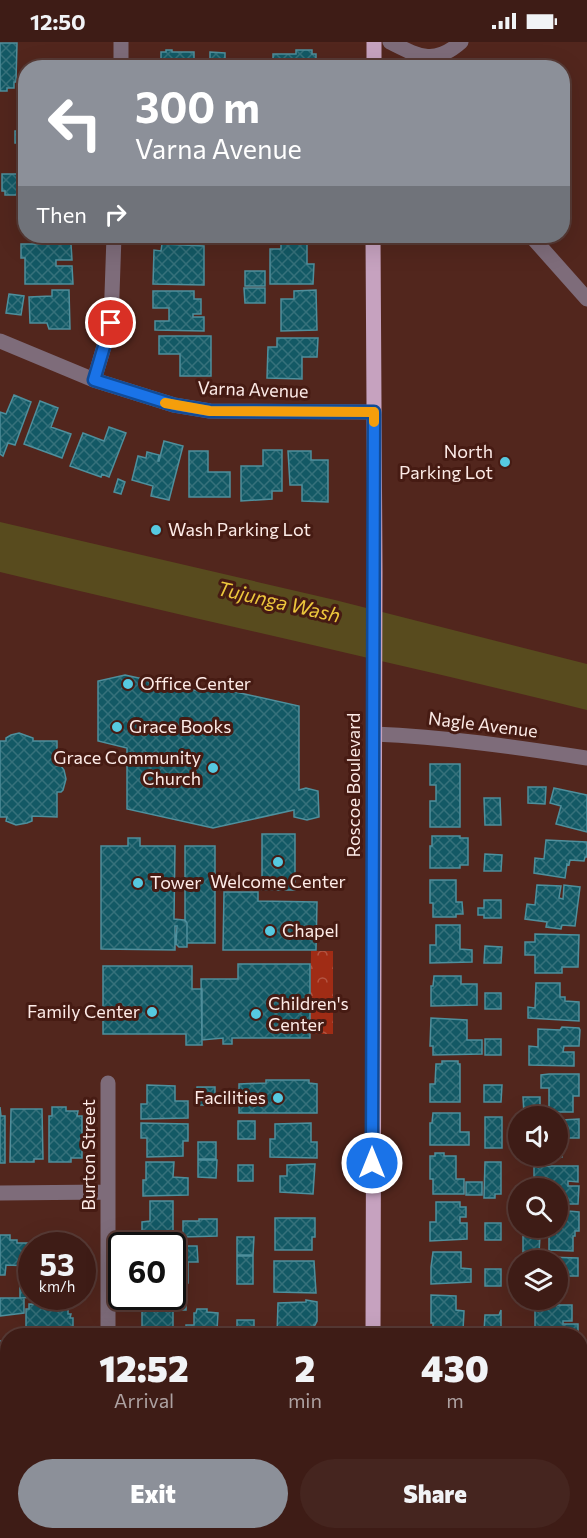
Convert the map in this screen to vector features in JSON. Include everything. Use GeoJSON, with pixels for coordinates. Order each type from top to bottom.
{"type":"FeatureCollection","features":[{"type":"Feature","properties":{"kind":"main road"},"geometry":{"type":"LineString","coordinates":[[374,42],[374,60]]}},
{"type":"Feature","properties":{"kind":"main road","name":"Roscoe Boulevard"},"geometry":{"type":"LineString","coordinates":[[373,243],[373,1328]]}},
{"type":"Feature","properties":{"kind":"street"},"geometry":{"type":"LineString","coordinates":[[121,42],[121,60]]}},
{"type":"Feature","properties":{"kind":"street"},"geometry":{"type":"LineString","coordinates":[[390,42],[417,56],[430,57],[457,45]]}},
{"type":"Feature","properties":{"kind":"street"},"geometry":{"type":"LineString","coordinates":[[446,60],[457,45]]}},
{"type":"Feature","properties":{"kind":"street"},"geometry":{"type":"LineString","coordinates":[[94,380],[111,323],[114,243]]}},
{"type":"Feature","properties":{"kind":"street"},"geometry":{"type":"LineString","coordinates":[[537,243],[587,299]]}},
{"type":"Feature","properties":{"kind":"street","name":"Varna Avenue"},"geometry":{"type":"LineString","coordinates":[[0,340],[94,380],[174,405],[210,411],[374,412]]}},
{"type":"Feature","properties":{"kind":"street","name":"Nagle Avenue"},"geometry":{"type":"LineString","coordinates":[[374,734],[416,736],[587,758]]}},
{"type":"Feature","properties":{"kind":"street","name":"Burton Street"},"geometry":{"type":"LineString","coordinates":[[108,1083],[108,1328]]}},
{"type":"Feature","properties":{"kind":"street"},"geometry":{"type":"LineString","coordinates":[[0,1193],[108,1192]]}},
{"type":"Feature","properties":{"kind":"green space"},"geometry":{"type":"Polygon","coordinates":[[[311,951],[333,951],[333,1034],[310,1034],[311,951]]]}},
{"type":"Feature","properties":{"kind":"water","name":"Tujunga Wash"},"geometry":{"type":"Polygon","coordinates":[[[0,522],[335,600],[587,664],[587,710],[0,572],[0,522]]]}},
{"type":"Feature","properties":{"kind":"building"},"geometry":{"type":"Polygon","coordinates":[[[0,43],[17,43],[16,82],[14,82],[14,88],[7,88],[7,91],[0,91],[0,43]]]}},
{"type":"Feature","properties":{"kind":"building"},"geometry":{"type":"Polygon","coordinates":[[[166,50],[172,50],[172,52],[194,52],[194,60],[161,60],[161,52],[166,52],[166,50]]]}},
{"type":"Feature","properties":{"kind":"building"},"geometry":{"type":"Polygon","coordinates":[[[296,50],[312,50],[312,54],[316,54],[316,60],[273,60],[273,54],[296,54],[296,50]]]}},
{"type":"Feature","properties":{"kind":"building"},"geometry":{"type":"Polygon","coordinates":[[[210,52],[225,53],[225,60],[210,60],[210,52]]]}},
{"type":"Feature","properties":{"kind":"building"},"geometry":{"type":"Polygon","coordinates":[[[15,131],[18,131],[18,143],[15,143],[15,131]]]}},
{"type":"Feature","properties":{"kind":"building"},"geometry":{"type":"Polygon","coordinates":[[[2,174],[18,174],[18,195],[5,195],[5,191],[2,191],[2,174]]]}},
{"type":"Feature","properties":{"kind":"building"},"geometry":{"type":"Polygon","coordinates":[[[21,244],[71,244],[72,260],[56,260],[56,266],[72,266],[73,284],[25,284],[25,258],[21,258],[21,244]]]}},
{"type":"Feature","properties":{"kind":"building"},"geometry":{"type":"Polygon","coordinates":[[[162,244],[204,246],[204,285],[153,284],[154,250],[161,251],[162,244]]]}},
{"type":"Feature","properties":{"kind":"building"},"geometry":{"type":"Polygon","coordinates":[[[281,244],[307,244],[307,264],[314,264],[313,284],[270,284],[270,249],[281,249],[281,244]]]}},
{"type":"Feature","properties":{"kind":"building"},"geometry":{"type":"Polygon","coordinates":[[[245,271],[265,271],[265,286],[245,286],[245,271]]]}},
{"type":"Feature","properties":{"kind":"building"},"geometry":{"type":"Polygon","coordinates":[[[244,288],[265,288],[265,303],[245,303],[244,288]]]}},
{"type":"Feature","properties":{"kind":"building"},"geometry":{"type":"Polygon","coordinates":[[[52,290],[69,290],[70,329],[49,329],[47,323],[30,323],[29,297],[52,296],[52,290]]]}},
{"type":"Feature","properties":{"kind":"building"},"geometry":{"type":"Polygon","coordinates":[[[316,290],[317,330],[281,331],[281,299],[294,299],[294,291],[316,290]]]}},
{"type":"Feature","properties":{"kind":"building"},"geometry":{"type":"Polygon","coordinates":[[[153,291],[194,291],[194,299],[201,299],[201,314],[193,314],[193,317],[204,317],[204,331],[155,330],[155,321],[169,321],[169,308],[153,308],[153,291]]]}},
{"type":"Feature","properties":{"kind":"building"},"geometry":{"type":"Polygon","coordinates":[[[9,294],[24,296],[21,315],[6,313],[9,294]]]}},
{"type":"Feature","properties":{"kind":"building"},"geometry":{"type":"Polygon","coordinates":[[[159,336],[211,336],[211,376],[180,376],[180,354],[159,354],[159,336]]]}},
{"type":"Feature","properties":{"kind":"building"},"geometry":{"type":"Polygon","coordinates":[[[277,338],[318,338],[317,357],[302,357],[302,379],[267,378],[268,347],[277,347],[277,338]]]}},
{"type":"Feature","properties":{"kind":"building"},"geometry":{"type":"Polygon","coordinates":[[[14,395],[31,402],[15,445],[8,443],[3,456],[0,454],[0,412],[6,414],[14,395]]]}},
{"type":"Feature","properties":{"kind":"building"},"geometry":{"type":"Polygon","coordinates":[[[40,401],[58,408],[51,427],[71,434],[62,458],[24,444],[40,401]]]}},
{"type":"Feature","properties":{"kind":"building"},"geometry":{"type":"Polygon","coordinates":[[[109,427],[126,433],[109,477],[102,474],[101,477],[70,466],[83,433],[104,441],[109,427]]]}},
{"type":"Feature","properties":{"kind":"building"},"geometry":{"type":"Polygon","coordinates":[[[164,441],[183,446],[169,500],[151,496],[153,486],[132,480],[138,456],[146,458],[147,452],[159,455],[159,461],[164,441]]]}},
{"type":"Feature","properties":{"kind":"building"},"geometry":{"type":"Polygon","coordinates":[[[263,450],[282,450],[282,491],[272,491],[272,499],[241,501],[241,466],[263,466],[263,450]]]}},
{"type":"Feature","properties":{"kind":"building"},"geometry":{"type":"Polygon","coordinates":[[[189,451],[208,451],[208,472],[230,472],[230,497],[189,497],[189,451]]]}},
{"type":"Feature","properties":{"kind":"building"},"geometry":{"type":"Polygon","coordinates":[[[288,451],[311,451],[311,460],[328,460],[328,502],[302,501],[302,485],[290,485],[288,451]]]}},
{"type":"Feature","properties":{"kind":"building"},"geometry":{"type":"Polygon","coordinates":[[[118,479],[125,482],[121,494],[114,492],[118,479]]]}},
{"type":"Feature","properties":{"kind":"building","name":"Grace Community Church"},"geometry":{"type":"Polygon","coordinates":[[[125,675],[198,691],[213,687],[299,706],[299,790],[306,788],[318,791],[319,817],[307,820],[294,817],[294,810],[213,828],[127,809],[127,748],[98,741],[98,681],[125,675]]]}},
{"type":"Feature","properties":{"kind":"building"},"geometry":{"type":"Polygon","coordinates":[[[19,733],[33,738],[33,741],[57,741],[57,766],[61,766],[64,770],[66,779],[63,790],[57,792],[57,817],[32,816],[32,821],[16,825],[6,821],[7,817],[0,817],[0,741],[6,741],[6,738],[19,733]]]}},
{"type":"Feature","properties":{"kind":"building"},"geometry":{"type":"Polygon","coordinates":[[[430,764],[460,764],[460,827],[430,827],[430,801],[436,801],[436,785],[430,785],[430,764]]]}},
{"type":"Feature","properties":{"kind":"building"},"geometry":{"type":"Polygon","coordinates":[[[528,787],[546,787],[545,804],[528,803],[528,787]]]}},
{"type":"Feature","properties":{"kind":"building"},"geometry":{"type":"Polygon","coordinates":[[[554,788],[587,795],[587,832],[556,824],[561,806],[550,803],[554,788]]]}},
{"type":"Feature","properties":{"kind":"building"},"geometry":{"type":"Polygon","coordinates":[[[484,798],[500,798],[501,825],[485,825],[484,798]]]}},
{"type":"Feature","properties":{"kind":"building","name":"Welcome Center"},"geometry":{"type":"Polygon","coordinates":[[[262,834],[295,834],[295,890],[262,890],[262,834]]]}},
{"type":"Feature","properties":{"kind":"building"},"geometry":{"type":"Polygon","coordinates":[[[432,836],[468,838],[468,865],[460,865],[460,868],[430,868],[432,836]]]}},
{"type":"Feature","properties":{"kind":"building","name":"Tower"},"geometry":{"type":"Polygon","coordinates":[[[128,838],[140,838],[140,846],[175,846],[174,919],[184,920],[187,923],[187,947],[179,947],[176,944],[177,926],[175,926],[175,950],[101,949],[101,846],[128,846],[128,838]]]}},
{"type":"Feature","properties":{"kind":"building"},"geometry":{"type":"Polygon","coordinates":[[[546,840],[587,842],[587,857],[584,861],[570,860],[569,865],[567,864],[565,878],[534,873],[535,858],[544,859],[546,840]]]}},
{"type":"Feature","properties":{"kind":"building"},"geometry":{"type":"Polygon","coordinates":[[[185,846],[215,846],[215,943],[187,943],[185,846]]]}},
{"type":"Feature","properties":{"kind":"building"},"geometry":{"type":"Polygon","coordinates":[[[485,854],[502,855],[501,871],[484,871],[485,854]]]}},
{"type":"Feature","properties":{"kind":"building"},"geometry":{"type":"Polygon","coordinates":[[[430,880],[456,880],[456,902],[462,902],[463,914],[456,914],[456,917],[433,917],[433,903],[430,903],[430,880]]]}},
{"type":"Feature","properties":{"kind":"building"},"geometry":{"type":"Polygon","coordinates":[[[537,885],[561,886],[559,898],[563,899],[564,885],[580,887],[575,926],[562,925],[561,929],[546,927],[547,922],[525,919],[527,904],[535,905],[537,885]]]}},
{"type":"Feature","properties":{"kind":"building","name":"Chapel"},"geometry":{"type":"Polygon","coordinates":[[[224,892],[258,892],[258,901],[317,902],[316,950],[223,950],[224,892]]]}},
{"type":"Feature","properties":{"kind":"building"},"geometry":{"type":"Polygon","coordinates":[[[484,900],[501,900],[501,918],[484,918],[484,915],[478,915],[478,908],[484,908],[484,900]]]}},
{"type":"Feature","properties":{"kind":"building"},"geometry":{"type":"Polygon","coordinates":[[[436,925],[460,925],[460,949],[472,950],[472,962],[430,963],[430,945],[436,945],[436,925]]]}},
{"type":"Feature","properties":{"kind":"building"},"geometry":{"type":"Polygon","coordinates":[[[535,934],[579,935],[578,967],[562,967],[562,973],[535,973],[535,955],[525,955],[525,942],[535,942],[535,934]]]}},
{"type":"Feature","properties":{"kind":"building"},"geometry":{"type":"Polygon","coordinates":[[[485,946],[502,947],[501,963],[484,963],[485,946]]]}},
{"type":"Feature","properties":{"kind":"building","name":"Children's Center"},"geometry":{"type":"Polygon","coordinates":[[[238,964],[310,964],[310,1038],[232,1038],[232,1044],[223,1044],[223,1038],[202,1040],[201,979],[238,979],[238,964]]]}},
{"type":"Feature","properties":{"kind":"building","name":"Family Center"},"geometry":{"type":"Polygon","coordinates":[[[103,966],[192,966],[192,989],[202,989],[202,1045],[186,1045],[186,1034],[103,1034],[103,966]]]}},
{"type":"Feature","properties":{"kind":"building"},"geometry":{"type":"Polygon","coordinates":[[[434,976],[461,976],[461,984],[477,984],[477,1005],[431,1006],[431,986],[433,986],[434,976]]]}},
{"type":"Feature","properties":{"kind":"building"},"geometry":{"type":"Polygon","coordinates":[[[536,983],[560,983],[560,997],[565,997],[565,1001],[579,1002],[579,1021],[528,1018],[528,1007],[535,1008],[536,983]]]}},
{"type":"Feature","properties":{"kind":"building"},"geometry":{"type":"Polygon","coordinates":[[[485,993],[501,993],[501,1009],[485,1009],[485,993]]]}},
{"type":"Feature","properties":{"kind":"building"},"geometry":{"type":"Polygon","coordinates":[[[431,1018],[467,1020],[467,1040],[482,1040],[482,1054],[433,1055],[433,1046],[430,1046],[431,1018]]]}},
{"type":"Feature","properties":{"kind":"building"},"geometry":{"type":"Polygon","coordinates":[[[562,1027],[579,1028],[580,1030],[579,1046],[564,1046],[563,1052],[574,1052],[574,1066],[529,1065],[529,1046],[538,1047],[538,1029],[560,1030],[562,1027]]]}},
{"type":"Feature","properties":{"kind":"building"},"geometry":{"type":"Polygon","coordinates":[[[485,1039],[501,1039],[501,1055],[485,1055],[485,1039]]]}},
{"type":"Feature","properties":{"kind":"building"},"geometry":{"type":"Polygon","coordinates":[[[442,1061],[458,1061],[460,1064],[460,1102],[430,1102],[430,1084],[435,1084],[436,1064],[442,1064],[442,1061]]]}},
{"type":"Feature","properties":{"kind":"building"},"geometry":{"type":"Polygon","coordinates":[[[579,1074],[579,1096],[573,1096],[573,1112],[568,1112],[568,1106],[549,1106],[549,1088],[541,1088],[541,1075],[579,1074]]]}},
{"type":"Feature","properties":{"kind":"building","name":"Facilities"},"geometry":{"type":"Polygon","coordinates":[[[266,1080],[309,1080],[309,1083],[317,1084],[317,1113],[239,1113],[239,1084],[266,1083],[266,1080]]]}},
{"type":"Feature","properties":{"kind":"building"},"geometry":{"type":"Polygon","coordinates":[[[147,1085],[175,1086],[175,1101],[188,1101],[188,1118],[141,1119],[141,1104],[147,1104],[147,1085]]]}},
{"type":"Feature","properties":{"kind":"building"},"geometry":{"type":"Polygon","coordinates":[[[484,1085],[502,1085],[501,1102],[484,1102],[484,1085]]]}},
{"type":"Feature","properties":{"kind":"building"},"geometry":{"type":"Polygon","coordinates":[[[197,1087],[215,1087],[215,1105],[197,1105],[197,1087]]]}},
{"type":"Feature","properties":{"kind":"building"},"geometry":{"type":"Polygon","coordinates":[[[523,1097],[540,1097],[540,1106],[524,1106],[523,1097]]]}},
{"type":"Feature","properties":{"kind":"building"},"geometry":{"type":"Polygon","coordinates":[[[0,1107],[1,1116],[5,1116],[5,1163],[0,1163],[0,1107]]]}},
{"type":"Feature","properties":{"kind":"building"},"geometry":{"type":"Polygon","coordinates":[[[52,1107],[66,1107],[66,1111],[78,1111],[77,1116],[82,1116],[82,1158],[71,1158],[71,1162],[49,1162],[49,1116],[52,1116],[52,1107]]]}},
{"type":"Feature","properties":{"kind":"building"},"geometry":{"type":"Polygon","coordinates":[[[11,1109],[42,1109],[43,1159],[34,1159],[34,1162],[10,1162],[11,1109]]]}},
{"type":"Feature","properties":{"kind":"building"},"geometry":{"type":"Polygon","coordinates":[[[433,1113],[460,1113],[460,1132],[469,1132],[469,1145],[430,1145],[430,1123],[432,1123],[433,1113]]]}},
{"type":"Feature","properties":{"kind":"building"},"geometry":{"type":"Polygon","coordinates":[[[485,1117],[502,1117],[502,1148],[485,1148],[485,1117]]]}},
{"type":"Feature","properties":{"kind":"building"},"geometry":{"type":"Polygon","coordinates":[[[579,1119],[579,1138],[568,1138],[568,1120],[579,1119]]]}},
{"type":"Feature","properties":{"kind":"building"},"geometry":{"type":"Polygon","coordinates":[[[238,1121],[255,1121],[255,1139],[238,1139],[238,1121]]]}},
{"type":"Feature","properties":{"kind":"building"},"geometry":{"type":"Polygon","coordinates":[[[141,1123],[188,1124],[188,1141],[183,1141],[183,1156],[147,1157],[147,1138],[141,1138],[141,1123]]]}},
{"type":"Feature","properties":{"kind":"building"},"geometry":{"type":"Polygon","coordinates":[[[311,1123],[311,1142],[317,1142],[317,1158],[270,1157],[270,1139],[275,1139],[275,1124],[311,1123]]]}},
{"type":"Feature","properties":{"kind":"building"},"geometry":{"type":"Polygon","coordinates":[[[198,1142],[216,1142],[216,1159],[198,1159],[198,1142]]]}},
{"type":"Feature","properties":{"kind":"building"},"geometry":{"type":"Polygon","coordinates":[[[435,1153],[456,1156],[456,1179],[464,1179],[464,1194],[433,1194],[433,1179],[430,1179],[430,1156],[435,1156],[435,1153]]]}},
{"type":"Feature","properties":{"kind":"building"},"geometry":{"type":"Polygon","coordinates":[[[198,1160],[217,1160],[216,1178],[198,1177],[198,1160]]]}},
{"type":"Feature","properties":{"kind":"building"},"geometry":{"type":"Polygon","coordinates":[[[146,1162],[174,1162],[173,1177],[188,1178],[188,1195],[143,1196],[146,1162]]]}},
{"type":"Feature","properties":{"kind":"building"},"geometry":{"type":"Polygon","coordinates":[[[485,1162],[501,1162],[501,1194],[495,1194],[495,1198],[484,1198],[485,1162]]]}},
{"type":"Feature","properties":{"kind":"building"},"geometry":{"type":"Polygon","coordinates":[[[315,1164],[313,1194],[280,1192],[280,1176],[287,1176],[287,1165],[315,1164]]]}},
{"type":"Feature","properties":{"kind":"building"},"geometry":{"type":"Polygon","coordinates":[[[238,1165],[253,1165],[253,1181],[238,1181],[238,1165]]]}},
{"type":"Feature","properties":{"kind":"building"},"geometry":{"type":"Polygon","coordinates":[[[578,1166],[578,1182],[568,1181],[568,1178],[534,1178],[534,1167],[578,1166]]]}},
{"type":"Feature","properties":{"kind":"building"},"geometry":{"type":"Polygon","coordinates":[[[466,1182],[482,1182],[482,1195],[466,1195],[466,1182]]]}},
{"type":"Feature","properties":{"kind":"building"},"geometry":{"type":"Polygon","coordinates":[[[568,1186],[579,1186],[578,1204],[568,1204],[568,1186]]]}},
{"type":"Feature","properties":{"kind":"building"},"geometry":{"type":"Polygon","coordinates":[[[150,1201],[173,1201],[173,1232],[142,1232],[142,1222],[150,1221],[150,1201]]]}},
{"type":"Feature","properties":{"kind":"building"},"geometry":{"type":"Polygon","coordinates":[[[436,1202],[460,1202],[460,1207],[466,1207],[466,1217],[460,1217],[460,1223],[467,1223],[467,1239],[430,1241],[430,1222],[436,1222],[436,1202]]]}},
{"type":"Feature","properties":{"kind":"building"},"geometry":{"type":"Polygon","coordinates":[[[568,1211],[579,1212],[579,1231],[575,1231],[575,1236],[573,1236],[573,1251],[549,1250],[549,1238],[568,1238],[568,1211]]]}},
{"type":"Feature","properties":{"kind":"building"},"geometry":{"type":"Polygon","coordinates":[[[275,1218],[315,1218],[312,1250],[275,1250],[275,1218]]]}},
{"type":"Feature","properties":{"kind":"building"},"geometry":{"type":"Polygon","coordinates":[[[199,1219],[217,1219],[217,1236],[186,1237],[186,1232],[183,1232],[183,1221],[199,1221],[199,1219]]]}},
{"type":"Feature","properties":{"kind":"building"},"geometry":{"type":"Polygon","coordinates":[[[485,1223],[501,1223],[501,1240],[485,1240],[485,1223]]]}},
{"type":"Feature","properties":{"kind":"building"},"geometry":{"type":"Polygon","coordinates":[[[0,1235],[10,1235],[10,1240],[17,1240],[18,1243],[18,1265],[6,1265],[5,1275],[0,1275],[0,1235]]]}},
{"type":"Feature","properties":{"kind":"building"},"geometry":{"type":"Polygon","coordinates":[[[237,1237],[254,1237],[253,1255],[237,1255],[237,1237]]]}},
{"type":"Feature","properties":{"kind":"building"},"geometry":{"type":"Polygon","coordinates":[[[523,1238],[540,1238],[539,1250],[523,1250],[523,1238]]]}},
{"type":"Feature","properties":{"kind":"building"},"geometry":{"type":"Polygon","coordinates":[[[186,1246],[197,1246],[198,1262],[188,1262],[188,1283],[186,1283],[186,1246]]]}},
{"type":"Feature","properties":{"kind":"building"},"geometry":{"type":"Polygon","coordinates":[[[433,1252],[461,1252],[461,1268],[471,1269],[471,1282],[431,1284],[433,1252]]]}},
{"type":"Feature","properties":{"kind":"building"},"geometry":{"type":"Polygon","coordinates":[[[237,1256],[253,1256],[253,1284],[237,1284],[237,1256]]]}},
{"type":"Feature","properties":{"kind":"building"},"geometry":{"type":"Polygon","coordinates":[[[568,1258],[578,1258],[578,1276],[568,1276],[568,1258]]]}},
{"type":"Feature","properties":{"kind":"building"},"geometry":{"type":"Polygon","coordinates":[[[274,1261],[314,1261],[316,1293],[274,1292],[274,1261]]]}},
{"type":"Feature","properties":{"kind":"building"},"geometry":{"type":"Polygon","coordinates":[[[485,1269],[501,1269],[501,1286],[485,1286],[485,1269]]]}},
{"type":"Feature","properties":{"kind":"building"},"geometry":{"type":"Polygon","coordinates":[[[431,1295],[456,1296],[456,1310],[464,1311],[463,1328],[433,1328],[433,1323],[431,1323],[431,1295]]]}},
{"type":"Feature","properties":{"kind":"building"},"geometry":{"type":"Polygon","coordinates":[[[0,1298],[18,1298],[18,1310],[24,1310],[24,1313],[0,1316],[0,1298]]]}},
{"type":"Feature","properties":{"kind":"building"},"geometry":{"type":"Polygon","coordinates":[[[306,1300],[317,1302],[317,1321],[314,1328],[277,1328],[278,1303],[306,1302],[306,1300]]]}},
{"type":"Feature","properties":{"kind":"building"},"geometry":{"type":"Polygon","coordinates":[[[568,1305],[572,1305],[572,1321],[563,1321],[563,1324],[578,1324],[578,1328],[535,1328],[535,1310],[568,1310],[568,1305]]]}},
{"type":"Feature","properties":{"kind":"building"},"geometry":{"type":"Polygon","coordinates":[[[197,1309],[207,1309],[207,1312],[218,1313],[217,1328],[186,1328],[186,1325],[194,1325],[194,1313],[197,1309]]]}},
{"type":"Feature","properties":{"kind":"building"},"geometry":{"type":"Polygon","coordinates":[[[26,1310],[68,1310],[68,1314],[71,1314],[70,1318],[73,1318],[73,1328],[26,1328],[26,1310]]]}},
{"type":"Feature","properties":{"kind":"building"},"geometry":{"type":"Polygon","coordinates":[[[142,1310],[173,1310],[173,1327],[142,1327],[142,1310]]]}},
{"type":"Feature","properties":{"kind":"building"},"geometry":{"type":"Polygon","coordinates":[[[501,1310],[501,1328],[484,1328],[485,1315],[499,1315],[501,1310]]]}},
{"type":"Feature","properties":{"kind":"building"},"geometry":{"type":"Polygon","coordinates":[[[237,1320],[254,1320],[254,1328],[237,1328],[237,1320]]]}},
{"type":"Feature","properties":{"kind":"slow traffic"},"geometry":{"type":"LineString","coordinates":[[165,403],[210,411],[374,412],[374,422]]}},
{"type":"Feature","properties":{"kind":"place","name":"North Parking Lot"},"geometry":{"type":"Point","coordinates":[505,462]}},
{"type":"Feature","properties":{"kind":"place","name":"Wash Parking Lot"},"geometry":{"type":"Point","coordinates":[156,530]}},
{"type":"Feature","properties":{"kind":"place","name":"Office Center"},"geometry":{"type":"Point","coordinates":[128,684]}},
{"type":"Feature","properties":{"kind":"place","name":"Grace Books"},"geometry":{"type":"Point","coordinates":[117,727]}},
{"type":"Feature","properties":{"kind":"place","name":"Grace Community Church"},"geometry":{"type":"Point","coordinates":[213,768]}},
{"type":"Feature","properties":{"kind":"place","name":"Welcome Center"},"geometry":{"type":"Point","coordinates":[278,862]}},
{"type":"Feature","properties":{"kind":"place","name":"Tower"},"geometry":{"type":"Point","coordinates":[138,883]}},
{"type":"Feature","properties":{"kind":"place","name":"Chapel"},"geometry":{"type":"Point","coordinates":[270,931]}},
{"type":"Feature","properties":{"kind":"place","name":"Family Center"},"geometry":{"type":"Point","coordinates":[152,1012]}},
{"type":"Feature","properties":{"kind":"place","name":"Children's Center"},"geometry":{"type":"Point","coordinates":[256,1014]}},
{"type":"Feature","properties":{"kind":"place","name":"Facilities"},"geometry":{"type":"Point","coordinates":[278,1098]}},
{"type":"Feature","properties":{"kind":"route"},"geometry":{"type":"LineString","coordinates":[[111,323],[94,380],[144,397],[210,411],[374,412],[372,1163]]}}]}
